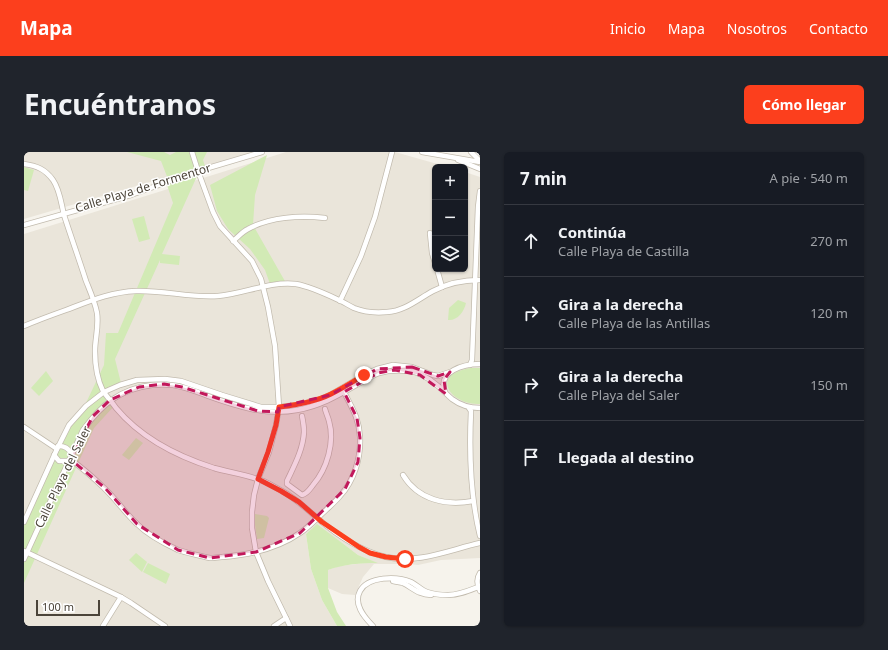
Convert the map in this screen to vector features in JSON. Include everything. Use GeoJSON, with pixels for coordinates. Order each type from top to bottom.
{"type":"FeatureCollection","features":[{"type":"Feature","properties":{"kind":"street"},"geometry":{"type":"LineString","coordinates":[[192,152],[212,212],[220,226],[252,261],[261,279],[268,307],[275,346],[278,410],[276,425],[254,495],[252,528],[256,552],[268,581],[290,626]]}},
{"type":"Feature","properties":{"kind":"street","name":"Calle Playa de Formentor"},"geometry":{"type":"LineString","coordinates":[[24,224],[131,195],[198,171],[262,152]]}},
{"type":"Feature","properties":{"kind":"street"},"geometry":{"type":"LineString","coordinates":[[340,301],[361,256],[375,217],[392,152]]}},
{"type":"Feature","properties":{"kind":"street"},"geometry":{"type":"LineString","coordinates":[[422,152],[480,161]]}},
{"type":"Feature","properties":{"kind":"street"},"geometry":{"type":"LineString","coordinates":[[445,156],[450,152]]}},
{"type":"Feature","properties":{"kind":"street"},"geometry":{"type":"LineString","coordinates":[[471,152],[480,161]]}},
{"type":"Feature","properties":{"kind":"street"},"geometry":{"type":"LineString","coordinates":[[453,158],[480,169]]}},
{"type":"Feature","properties":{"kind":"street"},"geometry":{"type":"LineString","coordinates":[[24,164],[36,166],[45,171],[58,188],[64,213],[97,314],[95,351],[96,369],[104,392],[134,427],[148,438],[190,460],[258,479],[290,495],[345,539],[370,553],[405,559],[422,558],[480,543]]}},
{"type":"Feature","properties":{"kind":"street"},"geometry":{"type":"LineString","coordinates":[[470,365],[472,360],[478,280],[478,206],[480,191]]}},
{"type":"Feature","properties":{"kind":"street"},"geometry":{"type":"LineString","coordinates":[[233,241],[248,229],[266,222],[296,217],[325,218]]}},
{"type":"Feature","properties":{"kind":"street"},"geometry":{"type":"LineString","coordinates":[[430,233],[432,253]]}},
{"type":"Feature","properties":{"kind":"street"},"geometry":{"type":"LineString","coordinates":[[438,272],[442,287]]}},
{"type":"Feature","properties":{"kind":"street"},"geometry":{"type":"LineString","coordinates":[[24,326],[114,293],[137,291],[196,297],[218,296],[236,294],[263,286],[290,284],[313,288],[354,308],[371,312],[388,312],[402,309],[413,304],[442,287],[462,281],[478,280]]}},
{"type":"Feature","properties":{"kind":"street","name":"Calle Playa del Saler"},"geometry":{"type":"LineString","coordinates":[[24,522],[57,448],[69,425],[86,406],[104,392],[120,385],[137,380],[165,379],[181,382],[262,407],[278,410],[315,401],[330,395],[377,369],[394,365],[412,367],[438,376],[463,366],[480,364]]}},
{"type":"Feature","properties":{"kind":"street","name":"Calle Playa del Saler"},"geometry":{"type":"LineString","coordinates":[[24,559],[83,430],[93,416],[110,400],[138,387],[164,384],[182,387],[258,411],[296,410],[315,406],[329,400],[378,373],[395,370],[411,371],[420,374],[439,387],[452,400],[469,408]]}},
{"type":"Feature","properties":{"kind":"street"},"geometry":{"type":"LineString","coordinates":[[446,394],[443,388],[444,380],[450,372]]}},
{"type":"Feature","properties":{"kind":"street"},"geometry":{"type":"LineString","coordinates":[[24,427],[57,448],[66,447],[70,458],[105,488],[137,524],[157,538],[178,550],[210,558],[236,556],[256,552],[291,539],[306,528],[340,497],[345,490],[354,474],[358,462],[360,438],[359,428],[352,406],[344,392]]}},
{"type":"Feature","properties":{"kind":"street"},"geometry":{"type":"LineString","coordinates":[[480,408],[469,408],[471,411],[470,469],[473,501],[480,536]]}},
{"type":"Feature","properties":{"kind":"street"},"geometry":{"type":"LineString","coordinates":[[302,416],[304,433],[303,441],[298,458],[287,484],[302,495],[305,494],[318,480],[327,461],[331,431],[325,409]]}},
{"type":"Feature","properties":{"kind":"street"},"geometry":{"type":"LineString","coordinates":[[54,455],[60,461],[70,458]]}},
{"type":"Feature","properties":{"kind":"street"},"geometry":{"type":"LineString","coordinates":[[403,475],[408,483],[415,489],[435,500],[453,503],[473,501]]}},
{"type":"Feature","properties":{"kind":"street"},"geometry":{"type":"LineString","coordinates":[[290,495],[293,489]]}},
{"type":"Feature","properties":{"kind":"street"},"geometry":{"type":"LineString","coordinates":[[26,552],[121,597],[165,626]]}},
{"type":"Feature","properties":{"kind":"street"},"geometry":{"type":"LineString","coordinates":[[373,626],[362,614],[358,602],[358,594],[362,586],[382,579],[402,579],[412,582],[426,592],[457,595],[479,589],[477,581],[480,573]]}},
{"type":"Feature","properties":{"kind":"street"},"geometry":{"type":"LineString","coordinates":[[104,626],[121,597]]}},
{"type":"Feature","properties":{"kind":"street"},"geometry":{"type":"LineString","coordinates":[[274,626],[286,618]]}},
{"type":"Feature","properties":{"kind":"highlighted area"},"geometry":{"type":"Polygon","coordinates":[[[412,367],[438,376],[450,372],[444,380],[446,394],[420,375],[395,370],[378,373],[344,392],[357,418],[360,438],[358,462],[345,489],[300,533],[256,552],[210,558],[178,550],[137,524],[105,488],[70,459],[93,416],[110,400],[139,387],[164,384],[182,387],[258,411],[278,412],[279,407],[330,395],[377,369],[412,367]]]}},
{"type":"Feature","properties":{"kind":"shaded area"},"geometry":{"type":"Polygon","coordinates":[[[24,152],[252,152],[24,219],[24,152]]]}},
{"type":"Feature","properties":{"kind":"shaded area"},"geometry":{"type":"Polygon","coordinates":[[[286,152],[395,152],[437,164],[432,164],[432,272],[468,272],[468,173],[480,177],[480,558],[441,560],[418,565],[374,564],[363,577],[355,595],[342,594],[328,588],[328,570],[339,566],[377,563],[358,555],[317,525],[306,534],[311,569],[322,600],[337,626],[24,626],[24,234],[286,152]]]}},
{"type":"Feature","properties":{"kind":"green space"},"geometry":{"type":"Polygon","coordinates":[[[127,152],[164,152],[170,155],[176,152],[207,152],[203,160],[205,166],[168,179],[161,161],[127,152]]]}},
{"type":"Feature","properties":{"kind":"green space"},"geometry":{"type":"Polygon","coordinates":[[[267,155],[255,195],[253,225],[286,283],[270,284],[265,270],[250,249],[228,229],[217,211],[210,185],[267,155]]]}},
{"type":"Feature","properties":{"kind":"green space"},"geometry":{"type":"Polygon","coordinates":[[[24,167],[34,170],[28,191],[24,190],[24,167]]]}},
{"type":"Feature","properties":{"kind":"green space"},"geometry":{"type":"Polygon","coordinates":[[[198,174],[162,254],[180,256],[179,265],[160,263],[160,260],[115,359],[121,383],[106,390],[115,405],[94,428],[24,583],[24,520],[55,450],[85,405],[104,365],[106,333],[118,333],[173,203],[167,185],[198,174]]]}},
{"type":"Feature","properties":{"kind":"green space"},"geometry":{"type":"Polygon","coordinates":[[[144,216],[150,239],[139,242],[132,219],[144,216]]]}},
{"type":"Feature","properties":{"kind":"green space"},"geometry":{"type":"Polygon","coordinates":[[[458,300],[466,303],[464,310],[454,319],[448,320],[449,308],[458,300]]]}},
{"type":"Feature","properties":{"kind":"green space"},"geometry":{"type":"Polygon","coordinates":[[[470,368],[480,368],[480,404],[469,403],[455,397],[448,388],[448,381],[453,374],[470,368]]]}},
{"type":"Feature","properties":{"kind":"green space"},"geometry":{"type":"Polygon","coordinates":[[[46,371],[53,381],[39,396],[31,388],[46,371]]]}},
{"type":"Feature","properties":{"kind":"green space"},"geometry":{"type":"Polygon","coordinates":[[[136,438],[143,443],[129,460],[122,455],[136,438]]]}},
{"type":"Feature","properties":{"kind":"green space"},"geometry":{"type":"Polygon","coordinates":[[[255,514],[267,516],[269,518],[264,538],[257,539],[254,518],[255,514]]]}},
{"type":"Feature","properties":{"kind":"green space"},"geometry":{"type":"Polygon","coordinates":[[[317,524],[358,555],[378,563],[353,564],[328,570],[328,588],[337,612],[346,626],[337,626],[322,600],[311,569],[306,534],[317,524]]]}},
{"type":"Feature","properties":{"kind":"green space"},"geometry":{"type":"Polygon","coordinates":[[[136,553],[147,562],[142,572],[129,560],[136,553]]]}},
{"type":"Feature","properties":{"kind":"green space"},"geometry":{"type":"Polygon","coordinates":[[[148,563],[170,574],[166,584],[143,572],[148,563]]]}},
{"type":"Feature","properties":{"kind":"route"},"geometry":{"type":"LineString","coordinates":[[364,375],[330,395],[315,401],[279,407],[276,425],[258,479],[290,495],[345,539],[370,553],[386,557],[405,559]]}}]}
